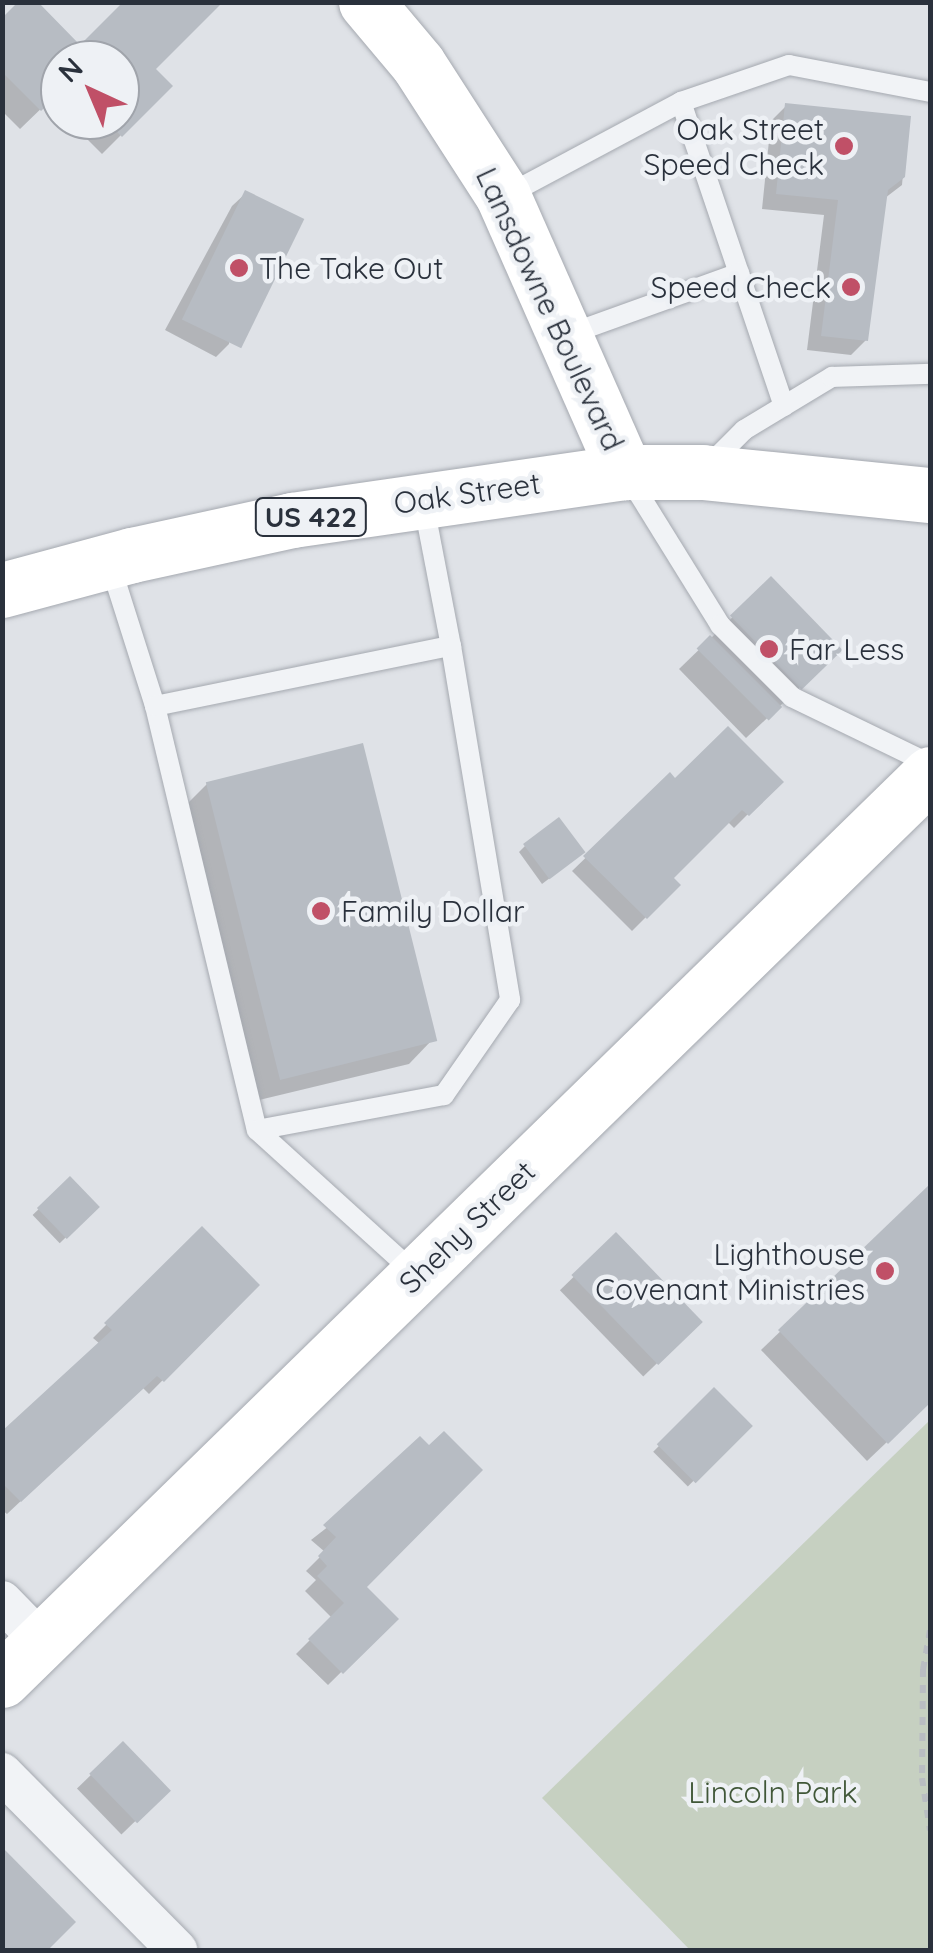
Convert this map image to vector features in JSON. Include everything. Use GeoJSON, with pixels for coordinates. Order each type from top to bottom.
{"type":"FeatureCollection","features":[{"type":"Feature","properties":{"kind":"main road","name":"Lansdowne Boulevard"},"geometry":{"type":"LineString","coordinates":[[366,2],[418,64],[503,196],[625,472]]}},
{"type":"Feature","properties":{"kind":"main road","name":"Oak Street"},"geometry":{"type":"LineString","coordinates":[[2,590],[292,520],[422,498],[625,472],[702,472],[930,494]]}},
{"type":"Feature","properties":{"kind":"main road","name":"Shehy Street"},"geometry":{"type":"LineString","coordinates":[[2,1680],[930,774]]}},
{"type":"Feature","properties":{"kind":"street"},"geometry":{"type":"LineString","coordinates":[[2,1602],[41,1642]]}},
{"type":"Feature","properties":{"kind":"street"},"geometry":{"type":"LineString","coordinates":[[2,1773],[177,1950]]}},
{"type":"Feature","properties":{"kind":"lane"},"geometry":{"type":"LineString","coordinates":[[503,196],[682,102],[789,65],[930,92]]}},
{"type":"Feature","properties":{"kind":"lane"},"geometry":{"type":"LineString","coordinates":[[682,102],[784,406]]}},
{"type":"Feature","properties":{"kind":"lane"},"geometry":{"type":"LineString","coordinates":[[565,336],[740,273]]}},
{"type":"Feature","properties":{"kind":"lane"},"geometry":{"type":"LineString","coordinates":[[702,472],[744,430],[832,377],[930,374]]}},
{"type":"Feature","properties":{"kind":"lane"},"geometry":{"type":"LineString","coordinates":[[625,472],[720,625],[792,698],[930,764]]}},
{"type":"Feature","properties":{"kind":"lane"},"geometry":{"type":"LineString","coordinates":[[257,1130],[444,1095],[510,1000],[452,646],[422,498]]}},
{"type":"Feature","properties":{"kind":"lane"},"geometry":{"type":"LineString","coordinates":[[109,562],[155,706],[257,1130],[417,1275]]}},
{"type":"Feature","properties":{"kind":"lane"},"geometry":{"type":"LineString","coordinates":[[155,706],[452,646]]}},
{"type":"Feature","properties":{"kind":"path"},"geometry":{"type":"LineString","coordinates":[[930,1630],[923,1669],[922,1760],[930,1830]]}},
{"type":"Feature","properties":{"kind":"green space","name":"Lincoln Park"},"geometry":{"type":"Polygon","coordinates":[[[930,1420],[930,1950],[690,1950],[542,1798],[930,1420]]]}},
{"type":"Feature","properties":{"kind":"building"},"geometry":{"type":"Polygon","coordinates":[[[18,2],[38,2],[75,40],[40,40],[40,110],[2,72],[2,18],[18,2]]]}},
{"type":"Feature","properties":{"kind":"building"},"geometry":{"type":"Polygon","coordinates":[[[123,2],[223,2],[156,69],[173,86],[140,119],[140,40],[85,40],[123,2]]]}},
{"type":"Feature","properties":{"kind":"building","name":"Oak Street Speed Check"},"geometry":{"type":"Polygon","coordinates":[[[785,103],[911,116],[905,177],[888,190],[868,341],[821,336],[838,200],[776,194],[785,103]]]}},
{"type":"Feature","properties":{"kind":"building","name":"The Take Out"},"geometry":{"type":"Polygon","coordinates":[[[245,190],[304,219],[241,348],[182,319],[245,190]]]}},
{"type":"Feature","properties":{"kind":"building"},"geometry":{"type":"Polygon","coordinates":[[[771,576],[843,650],[802,690],[730,616],[771,576]]]}},
{"type":"Feature","properties":{"kind":"building"},"geometry":{"type":"Polygon","coordinates":[[[710,635],[782,707],[769,721],[697,648],[710,635]]]}},
{"type":"Feature","properties":{"kind":"building"},"geometry":{"type":"Polygon","coordinates":[[[728,726],[784,782],[749,816],[742,810],[674,878],[681,885],[647,919],[583,856],[670,772],[675,778],[728,726]]]}},
{"type":"Feature","properties":{"kind":"building","name":"Family Dollar"},"geometry":{"type":"Polygon","coordinates":[[[363,743],[437,1041],[280,1080],[206,782],[363,743]]]}},
{"type":"Feature","properties":{"kind":"building"},"geometry":{"type":"Polygon","coordinates":[[[559,817],[585,852],[550,879],[523,844],[559,817]]]}},
{"type":"Feature","properties":{"kind":"building"},"geometry":{"type":"Polygon","coordinates":[[[70,1176],[100,1207],[67,1239],[37,1208],[70,1176]]]}},
{"type":"Feature","properties":{"kind":"building","name":"Lighthouse Covenant Ministries"},"geometry":{"type":"Polygon","coordinates":[[[930,1184],[930,1403],[888,1444],[778,1330],[930,1184]]]}},
{"type":"Feature","properties":{"kind":"building"},"geometry":{"type":"Polygon","coordinates":[[[202,1226],[260,1285],[164,1382],[157,1376],[21,1502],[2,1483],[2,1431],[112,1330],[104,1323],[202,1226]]]}},
{"type":"Feature","properties":{"kind":"building"},"geometry":{"type":"Polygon","coordinates":[[[616,1232],[703,1322],[658,1365],[571,1275],[616,1232]]]}},
{"type":"Feature","properties":{"kind":"building"},"geometry":{"type":"Polygon","coordinates":[[[714,1387],[753,1426],[696,1483],[657,1444],[714,1387]]]}},
{"type":"Feature","properties":{"kind":"building"},"geometry":{"type":"Polygon","coordinates":[[[444,1431],[483,1470],[367,1587],[399,1619],[343,1674],[308,1639],[344,1603],[317,1576],[327,1566],[318,1556],[336,1537],[323,1525],[420,1436],[429,1445],[444,1431]]]}},
{"type":"Feature","properties":{"kind":"building"},"geometry":{"type":"Polygon","coordinates":[[[123,1741],[171,1791],[137,1823],[89,1774],[123,1741]]]}},
{"type":"Feature","properties":{"kind":"building"},"geometry":{"type":"Polygon","coordinates":[[[2,1847],[76,1922],[48,1950],[2,1950],[2,1847]]]}},
{"type":"Feature","properties":{"kind":"place","name":"Oak Street Speed Check"},"geometry":{"type":"Point","coordinates":[844,146]}},
{"type":"Feature","properties":{"kind":"place","name":"The Take Out"},"geometry":{"type":"Point","coordinates":[239,268]}},
{"type":"Feature","properties":{"kind":"place","name":"Speed Check"},"geometry":{"type":"Point","coordinates":[851,287]}},
{"type":"Feature","properties":{"kind":"place","name":"Far Less"},"geometry":{"type":"Point","coordinates":[769,649]}},
{"type":"Feature","properties":{"kind":"place","name":"Family Dollar"},"geometry":{"type":"Point","coordinates":[321,911]}},
{"type":"Feature","properties":{"kind":"place","name":"Lighthouse Covenant Ministries"},"geometry":{"type":"Point","coordinates":[885,1271]}}]}
